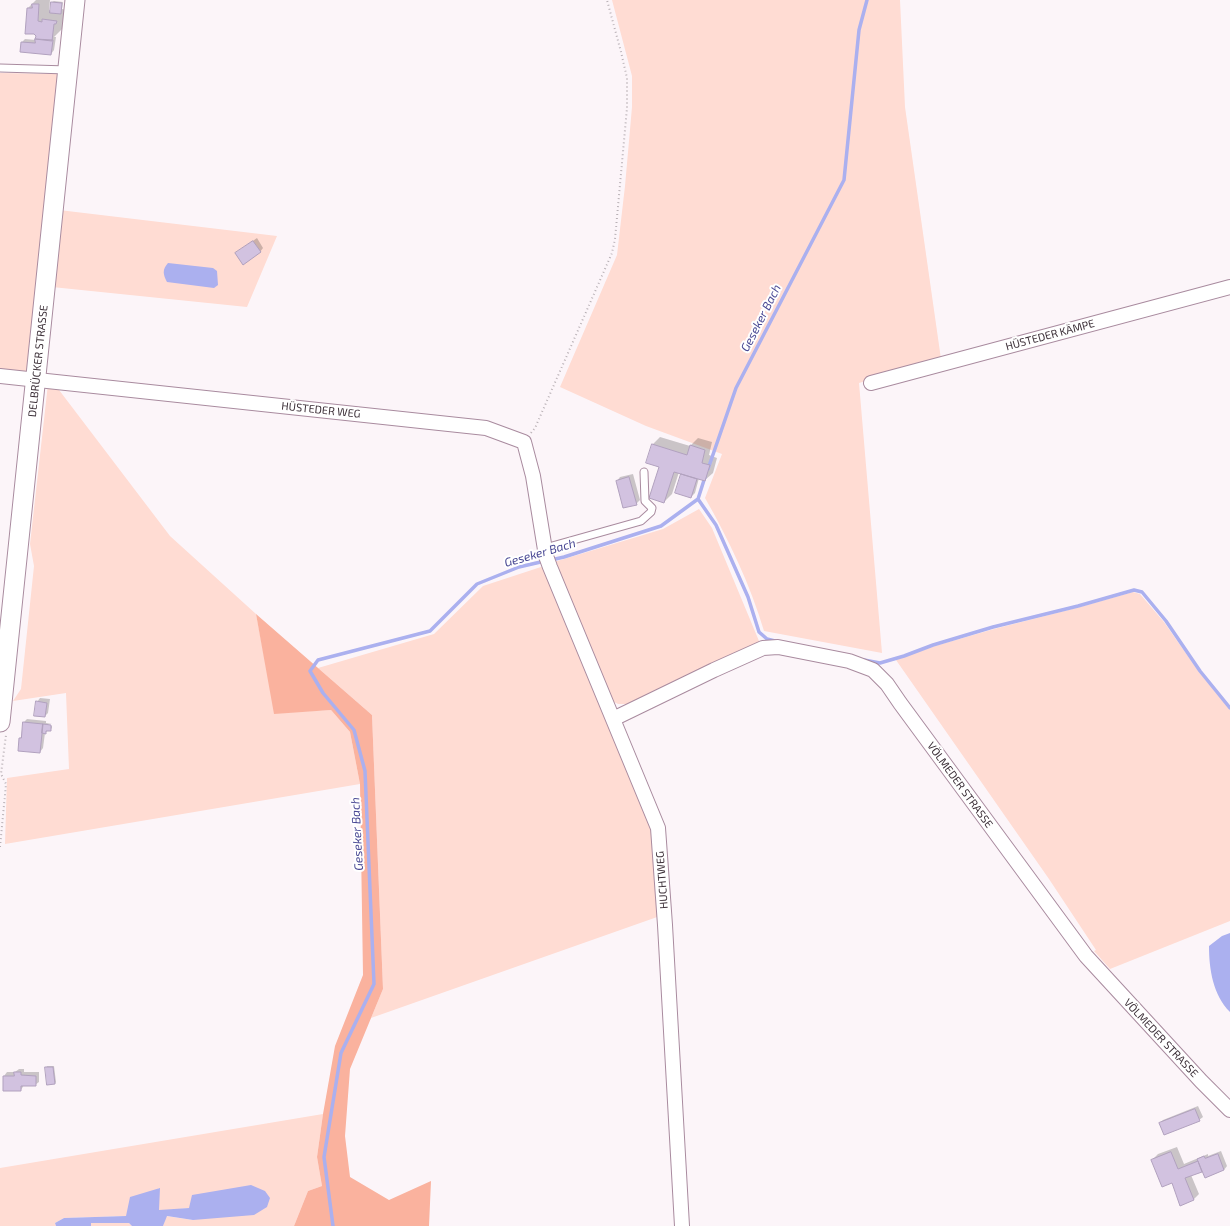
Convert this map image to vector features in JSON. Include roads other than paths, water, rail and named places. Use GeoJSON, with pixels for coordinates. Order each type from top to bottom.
{"type":"FeatureCollection","features":[{"type":"Feature","properties":{"kind":"main road","name":"DELBRÜCKER STRASSE"},"geometry":{"type":"LineString","coordinates":[[0,722],[75,0]]}},
{"type":"Feature","properties":{"kind":"street","name":"HÜSTEDER KÄMPE"},"geometry":{"type":"LineString","coordinates":[[871,383],[1230,287]]}},
{"type":"Feature","properties":{"kind":"street","name":"HÜSTEDER WEG"},"geometry":{"type":"LineString","coordinates":[[0,376],[486,428],[524,442],[533,476],[547,557]]}},
{"type":"Feature","properties":{"kind":"street","name":"HUCHTWEG"},"geometry":{"type":"LineString","coordinates":[[547,557],[658,828],[666,933],[682,1226]]}},
{"type":"Feature","properties":{"kind":"street","name":"VÖLMEDER STRASSE"},"geometry":{"type":"LineString","coordinates":[[613,719],[707,673],[763,648],[778,648],[849,662],[873,670],[887,684],[1086,956],[1201,1082],[1230,1110]]}},
{"type":"Feature","properties":{"kind":"lane"},"geometry":{"type":"LineString","coordinates":[[0,68],[68,70]]}},
{"type":"Feature","properties":{"kind":"lane"},"geometry":{"type":"LineString","coordinates":[[547,557],[641,521],[651,512],[652,508],[645,501],[644,472]]}},
{"type":"Feature","properties":{"kind":"water"},"geometry":{"type":"Polygon","coordinates":[[[168,263],[213,268],[217,271],[218,285],[214,288],[167,282],[164,272],[168,263]]]}},
{"type":"Feature","properties":{"kind":"water"},"geometry":{"type":"Polygon","coordinates":[[[1230,933],[1230,1012],[1220,998],[1213,981],[1209,946],[1222,936],[1230,933]]]}},
{"type":"Feature","properties":{"kind":"water"},"geometry":{"type":"Polygon","coordinates":[[[251,1185],[265,1191],[270,1198],[267,1207],[254,1215],[193,1220],[167,1216],[163,1226],[132,1226],[129,1223],[91,1223],[91,1226],[56,1226],[55,1223],[64,1218],[126,1216],[130,1197],[160,1188],[159,1210],[189,1208],[192,1195],[251,1185]]]}},
{"type":"Feature","properties":{"kind":"waterway","name":"Geseker Bach"},"geometry":{"type":"LineString","coordinates":[[708,469],[736,388],[844,180],[859,30],[867,0]]}},
{"type":"Feature","properties":{"kind":"waterway","name":"Geseker Bach"},"geometry":{"type":"LineString","coordinates":[[551,560],[661,526],[698,499],[705,477]]}},
{"type":"Feature","properties":{"kind":"waterway"},"geometry":{"type":"LineString","coordinates":[[698,499],[716,525],[748,597],[759,632],[767,639],[775,641]]}},
{"type":"Feature","properties":{"kind":"waterway","name":"Geseker Bach"},"geometry":{"type":"LineString","coordinates":[[333,1226],[324,1157],[341,1053],[374,984],[365,771],[354,730],[323,693],[310,671],[318,660],[430,631],[477,584],[519,567],[545,561]]}},
{"type":"Feature","properties":{"kind":"waterway"},"geometry":{"type":"LineString","coordinates":[[864,660],[880,663],[993,627],[1078,606],[1134,590],[1142,592],[1166,621],[1200,671],[1230,708]]}}]}
